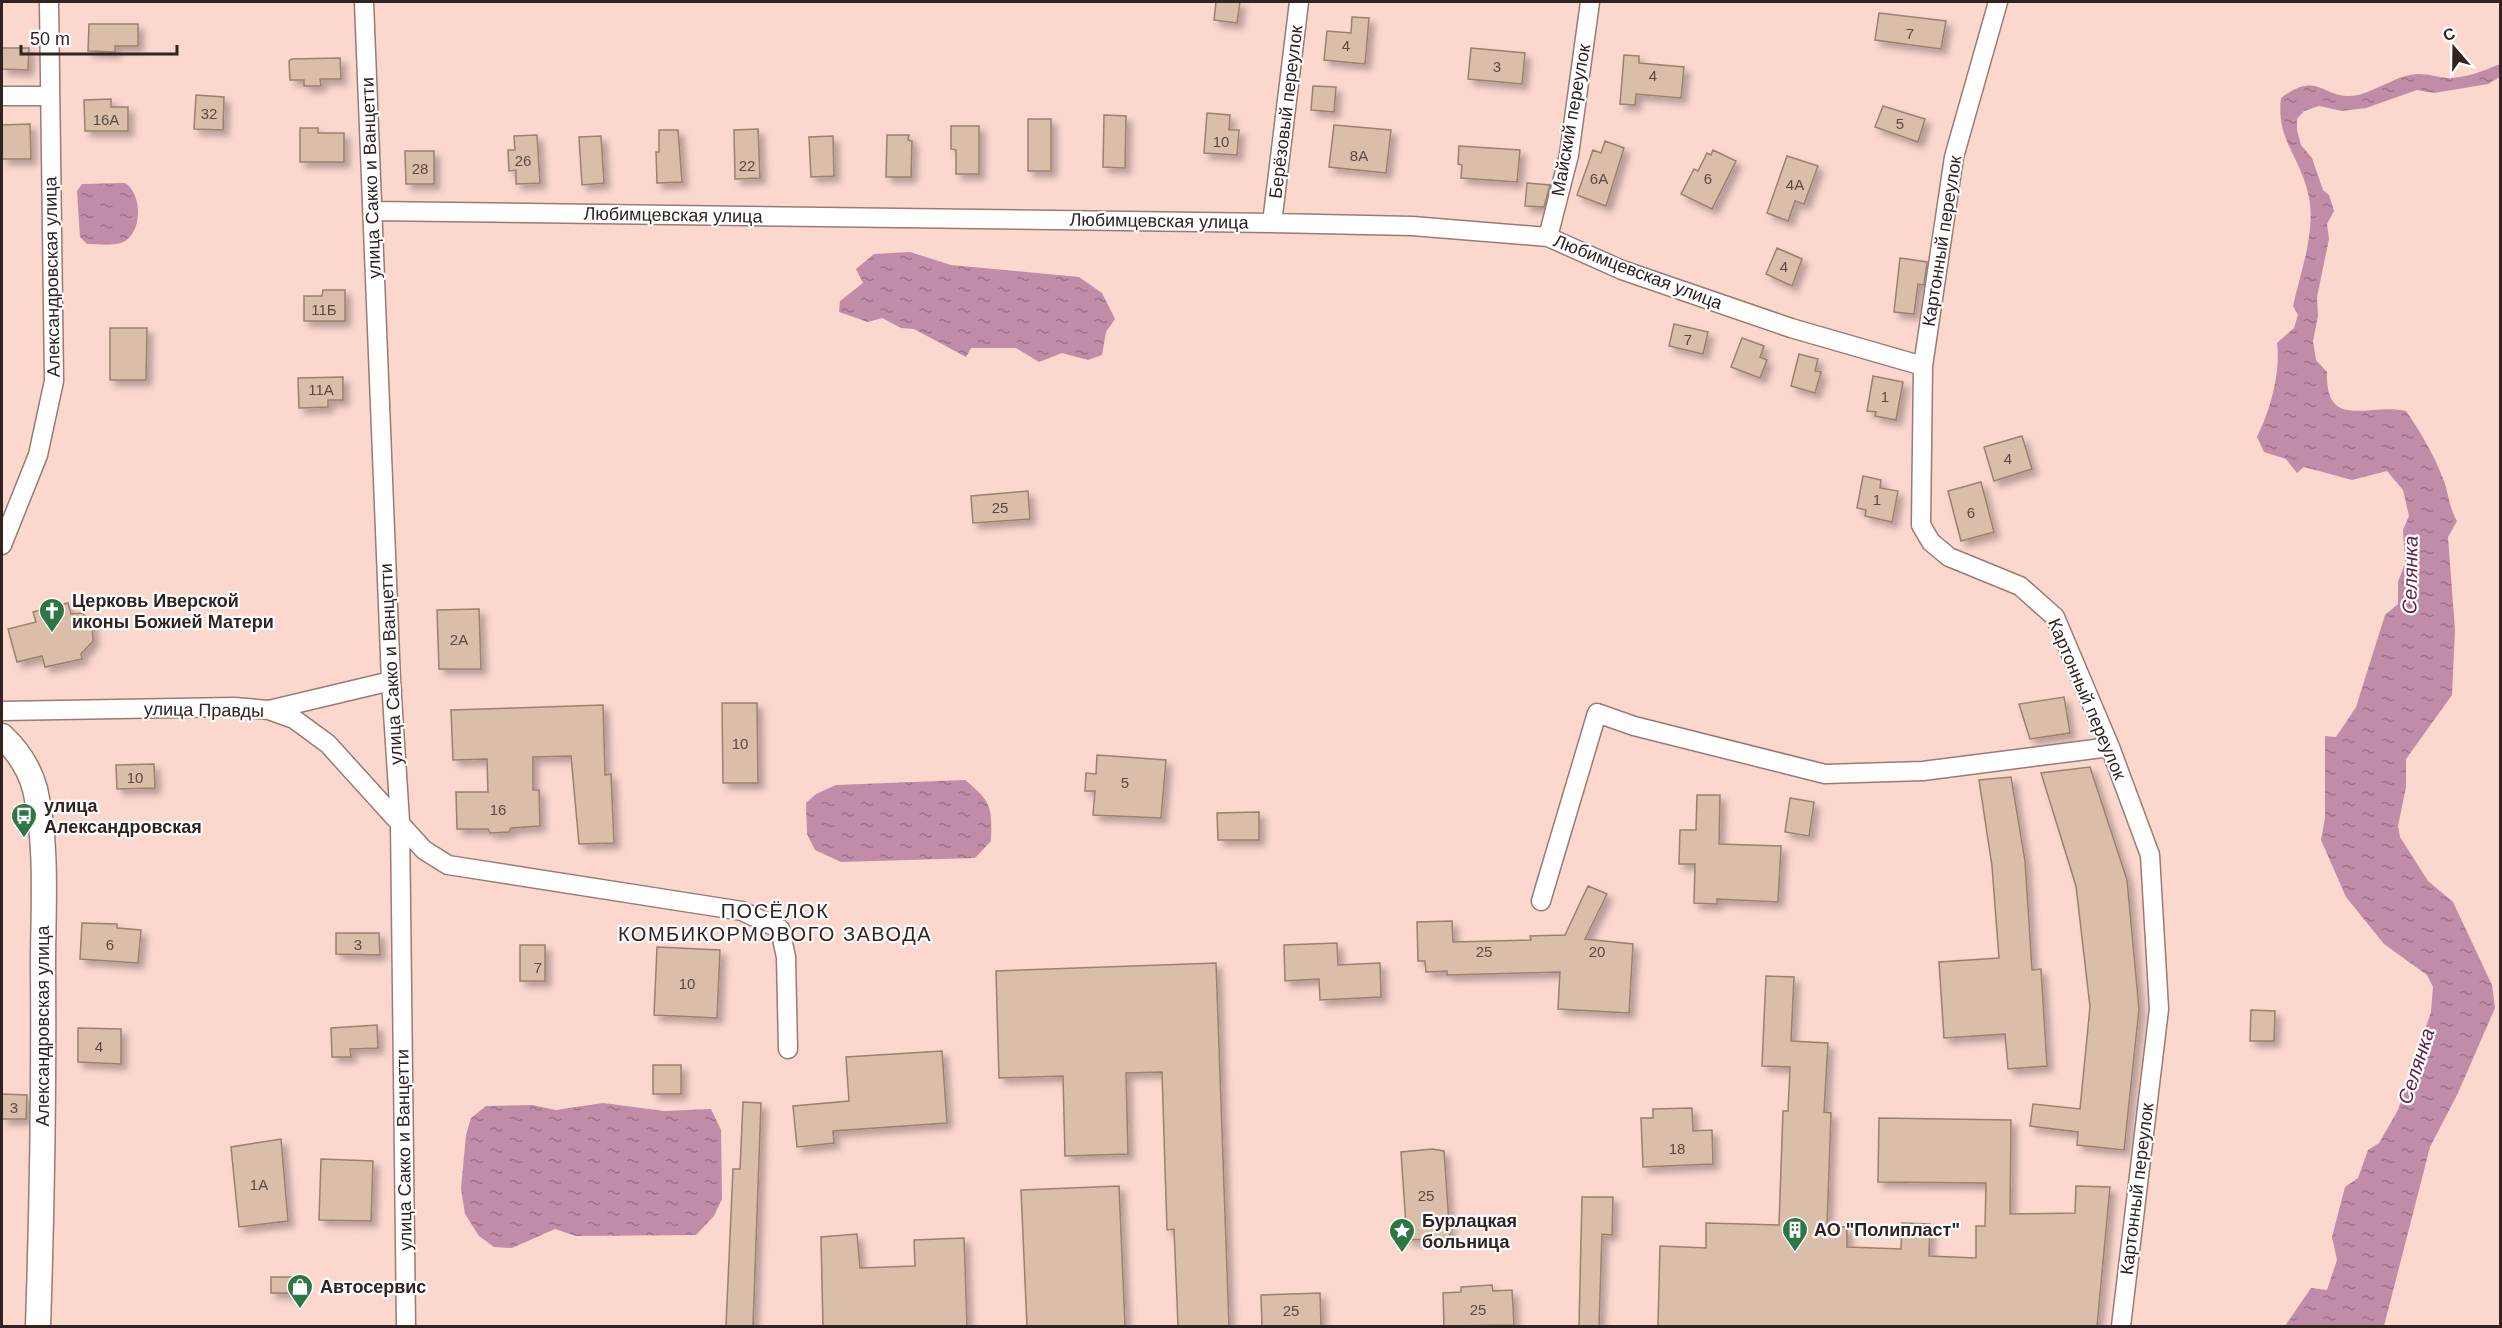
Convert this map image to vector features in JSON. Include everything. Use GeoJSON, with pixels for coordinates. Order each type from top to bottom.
{"type":"FeatureCollection","features":[{"type":"Feature","properties":{"kind":"street","name":"Александровская улица"},"geometry":{"type":"LineString","coordinates":[[2,545],[38,455],[54,381],[49,2]]}},
{"type":"Feature","properties":{"kind":"street","name":"улица Сакко и Ванцетти"},"geometry":{"type":"LineString","coordinates":[[364,2],[391,681],[400,821],[406,1326]]}},
{"type":"Feature","properties":{"kind":"street","name":"Берёзовый переулок"},"geometry":{"type":"LineString","coordinates":[[1272,222],[1299,2]]}},
{"type":"Feature","properties":{"kind":"street","name":"Майский переулок"},"geometry":{"type":"LineString","coordinates":[[1548,237],[1569,155],[1590,2]]}},
{"type":"Feature","properties":{"kind":"street","name":"Картонный переулок"},"geometry":{"type":"LineString","coordinates":[[1998,2],[1954,157],[1923,366],[1921,525],[1931,542],[1948,557],[2020,586],[2055,617],[2110,747],[2150,855],[2159,1009],[2121,1326]]}},
{"type":"Feature","properties":{"kind":"street"},"geometry":{"type":"LineString","coordinates":[[2,96],[49,96]]}},
{"type":"Feature","properties":{"kind":"street","name":"Любимцевская улица"},"geometry":{"type":"LineString","coordinates":[[372,211],[1272,222],[1412,226],[1548,237],[1622,270],[1791,328],[1923,366]]}},
{"type":"Feature","properties":{"kind":"street"},"geometry":{"type":"LineString","coordinates":[[269,710],[391,681]]}},
{"type":"Feature","properties":{"kind":"street","name":"улица Правды"},"geometry":{"type":"LineString","coordinates":[[2,711],[234,707],[269,710],[294,719],[328,744],[424,850],[448,865],[742,911],[780,929],[786,957],[788,1049]]}},
{"type":"Feature","properties":{"kind":"street"},"geometry":{"type":"LineString","coordinates":[[1541,901],[1597,713],[1634,726],[1826,774],[1923,771],[2110,747]]}},
{"type":"Feature","properties":{"kind":"street","name":"Александровская улица"},"geometry":{"type":"LineString","coordinates":[[2,736],[14,748],[27,767],[40,816],[43,849],[44,1023],[38,1326]]}},
{"type":"Feature","properties":{"kind":"water","name":"Селянка"},"geometry":{"type":"Polygon","coordinates":[[[2500,64],[2500,77],[2488,84],[2434,93],[2417,90],[2366,108],[2342,111],[2319,106],[2304,111],[2297,119],[2301,145],[2312,158],[2323,190],[2329,195],[2334,211],[2327,224],[2329,239],[2317,297],[2318,316],[2313,341],[2316,360],[2327,372],[2328,391],[2333,402],[2352,411],[2392,409],[2406,411],[2436,462],[2457,521],[2448,537],[2455,630],[2452,695],[2406,759],[2406,787],[2398,826],[2400,837],[2428,881],[2453,902],[2492,985],[2495,1008],[2458,1093],[2430,1147],[2384,1326],[2285,1326],[2311,1288],[2327,1290],[2337,1260],[2332,1237],[2345,1187],[2358,1178],[2368,1150],[2379,1143],[2398,1110],[2431,1012],[2433,987],[2427,975],[2384,944],[2346,897],[2321,840],[2325,818],[2325,736],[2336,737],[2356,707],[2385,615],[2398,604],[2398,582],[2405,563],[2403,530],[2409,516],[2403,490],[2387,471],[2352,480],[2304,467],[2297,473],[2286,459],[2264,452],[2257,437],[2276,379],[2277,343],[2294,328],[2298,315],[2293,306],[2307,250],[2311,221],[2308,193],[2282,125],[2281,98],[2305,86],[2313,86],[2346,96],[2358,95],[2411,75],[2423,74],[2454,78],[2474,74],[2500,64]]]}},
{"type":"Feature","properties":{"kind":"water"},"geometry":{"type":"Polygon","coordinates":[[[125,183],[131,188],[137,205],[137,223],[133,232],[121,243],[87,244],[80,237],[77,191],[82,184],[125,183]]]}},
{"type":"Feature","properties":{"kind":"water"},"geometry":{"type":"Polygon","coordinates":[[[910,252],[951,265],[1079,277],[1102,293],[1115,319],[1106,332],[1102,355],[1088,360],[1062,353],[1039,362],[1016,348],[971,348],[966,357],[914,329],[901,328],[882,318],[868,322],[839,312],[840,301],[863,283],[856,269],[874,254],[910,252]]]}},
{"type":"Feature","properties":{"kind":"water"},"geometry":{"type":"Polygon","coordinates":[[[965,780],[981,794],[989,806],[991,820],[991,841],[975,858],[841,862],[815,850],[807,834],[806,803],[816,794],[836,785],[965,780]]]}},
{"type":"Feature","properties":{"kind":"water"},"geometry":{"type":"Polygon","coordinates":[[[603,1103],[664,1111],[711,1109],[721,1130],[722,1199],[714,1216],[696,1235],[576,1236],[555,1229],[512,1248],[494,1247],[479,1236],[465,1214],[461,1189],[466,1135],[471,1118],[486,1106],[532,1105],[556,1110],[603,1103]]]}},
{"type":"Feature","properties":{"kind":"building"},"geometry":{"type":"Polygon","coordinates":[[[1216,2],[1240,2],[1237,23],[1214,20],[1216,2]]]}},
{"type":"Feature","properties":{"kind":"building"},"geometry":{"type":"Polygon","coordinates":[[[1879,13],[1946,21],[1941,49],[1875,40],[1879,13]]]}},
{"type":"Feature","properties":{"kind":"building"},"geometry":{"type":"Polygon","coordinates":[[[1352,17],[1369,18],[1365,64],[1324,60],[1327,31],[1351,33],[1352,17]]]}},
{"type":"Feature","properties":{"kind":"building"},"geometry":{"type":"Polygon","coordinates":[[[89,24],[138,24],[138,46],[115,46],[115,52],[88,51],[89,24]]]}},
{"type":"Feature","properties":{"kind":"building"},"geometry":{"type":"Polygon","coordinates":[[[2,48],[29,48],[28,70],[2,69],[2,48]]]}},
{"type":"Feature","properties":{"kind":"building"},"geometry":{"type":"Polygon","coordinates":[[[1471,48],[1525,53],[1522,84],[1468,79],[1471,48]]]}},
{"type":"Feature","properties":{"kind":"building"},"geometry":{"type":"Polygon","coordinates":[[[1624,55],[1639,56],[1639,63],[1684,67],[1681,98],[1636,94],[1635,105],[1620,104],[1624,55]]]}},
{"type":"Feature","properties":{"kind":"building"},"geometry":{"type":"Polygon","coordinates":[[[340,58],[341,79],[320,79],[321,86],[304,86],[304,80],[290,80],[289,61],[292,59],[340,58]]]}},
{"type":"Feature","properties":{"kind":"building"},"geometry":{"type":"Polygon","coordinates":[[[1313,86],[1336,87],[1334,112],[1311,110],[1313,86]]]}},
{"type":"Feature","properties":{"kind":"building"},"geometry":{"type":"Polygon","coordinates":[[[196,95],[224,97],[223,130],[194,129],[196,95]]]}},
{"type":"Feature","properties":{"kind":"building"},"geometry":{"type":"Polygon","coordinates":[[[111,99],[111,107],[128,107],[128,131],[85,131],[84,100],[111,99]]]}},
{"type":"Feature","properties":{"kind":"building"},"geometry":{"type":"Polygon","coordinates":[[[1883,106],[1925,119],[1918,142],[1875,127],[1883,106]]]}},
{"type":"Feature","properties":{"kind":"building"},"geometry":{"type":"Polygon","coordinates":[[[1207,113],[1230,115],[1229,130],[1239,130],[1237,155],[1204,153],[1207,113]]]}},
{"type":"Feature","properties":{"kind":"building"},"geometry":{"type":"Polygon","coordinates":[[[1104,115],[1126,116],[1125,168],[1103,167],[1104,115]]]}},
{"type":"Feature","properties":{"kind":"building"},"geometry":{"type":"Polygon","coordinates":[[[1028,119],[1051,119],[1051,171],[1028,171],[1028,119]]]}},
{"type":"Feature","properties":{"kind":"building"},"geometry":{"type":"Polygon","coordinates":[[[30,124],[31,159],[2,159],[2,125],[30,124]]]}},
{"type":"Feature","properties":{"kind":"building"},"geometry":{"type":"Polygon","coordinates":[[[1334,125],[1391,130],[1386,173],[1329,167],[1334,125]]]}},
{"type":"Feature","properties":{"kind":"building"},"geometry":{"type":"Polygon","coordinates":[[[951,126],[979,126],[979,174],[956,174],[956,150],[951,149],[951,126]]]}},
{"type":"Feature","properties":{"kind":"building"},"geometry":{"type":"Polygon","coordinates":[[[300,128],[318,128],[318,133],[344,133],[344,162],[300,162],[300,128]]]}},
{"type":"Feature","properties":{"kind":"building"},"geometry":{"type":"Polygon","coordinates":[[[758,129],[760,178],[735,179],[734,130],[758,129]]]}},
{"type":"Feature","properties":{"kind":"building"},"geometry":{"type":"Polygon","coordinates":[[[659,130],[678,130],[682,182],[657,183],[656,152],[659,152],[659,130]]]}},
{"type":"Feature","properties":{"kind":"building"},"geometry":{"type":"Polygon","coordinates":[[[537,135],[540,183],[516,184],[516,170],[509,171],[508,150],[515,150],[514,136],[537,135]]]}},
{"type":"Feature","properties":{"kind":"building"},"geometry":{"type":"Polygon","coordinates":[[[887,135],[909,135],[908,140],[912,141],[911,177],[886,177],[887,135]]]}},
{"type":"Feature","properties":{"kind":"building"},"geometry":{"type":"Polygon","coordinates":[[[601,136],[604,183],[582,185],[579,137],[601,136]]]}},
{"type":"Feature","properties":{"kind":"building"},"geometry":{"type":"Polygon","coordinates":[[[833,136],[834,176],[811,177],[809,137],[833,136]]]}},
{"type":"Feature","properties":{"kind":"building"},"geometry":{"type":"Polygon","coordinates":[[[1605,141],[1624,148],[1606,206],[1577,195],[1593,150],[1601,153],[1605,141]]]}},
{"type":"Feature","properties":{"kind":"building"},"geometry":{"type":"Polygon","coordinates":[[[1459,146],[1520,150],[1517,182],[1461,178],[1462,165],[1458,164],[1459,146]]]}},
{"type":"Feature","properties":{"kind":"building"},"geometry":{"type":"Polygon","coordinates":[[[1713,150],[1736,161],[1712,209],[1681,194],[1694,169],[1698,171],[1707,153],[1711,155],[1713,150]]]}},
{"type":"Feature","properties":{"kind":"building"},"geometry":{"type":"Polygon","coordinates":[[[405,151],[434,151],[434,184],[406,184],[405,151]]]}},
{"type":"Feature","properties":{"kind":"building"},"geometry":{"type":"Polygon","coordinates":[[[1787,156],[1818,166],[1804,204],[1795,201],[1788,221],[1767,213],[1787,156]]]}},
{"type":"Feature","properties":{"kind":"building"},"geometry":{"type":"Polygon","coordinates":[[[1527,183],[1550,185],[1544,207],[1525,206],[1527,183]]]}},
{"type":"Feature","properties":{"kind":"building"},"geometry":{"type":"Polygon","coordinates":[[[1777,248],[1802,259],[1792,286],[1766,274],[1777,248]]]}},
{"type":"Feature","properties":{"kind":"building"},"geometry":{"type":"Polygon","coordinates":[[[1900,258],[1927,262],[1924,285],[1918,284],[1914,314],[1894,312],[1900,258]]]}},
{"type":"Feature","properties":{"kind":"building"},"geometry":{"type":"Polygon","coordinates":[[[323,290],[345,290],[345,321],[304,321],[304,296],[322,296],[323,290]]]}},
{"type":"Feature","properties":{"kind":"building"},"geometry":{"type":"Polygon","coordinates":[[[1674,324],[1708,332],[1703,354],[1669,346],[1674,324]]]}},
{"type":"Feature","properties":{"kind":"building"},"geometry":{"type":"Polygon","coordinates":[[[110,328],[147,328],[146,380],[110,380],[110,328]]]}},
{"type":"Feature","properties":{"kind":"building"},"geometry":{"type":"Polygon","coordinates":[[[1742,338],[1764,346],[1760,357],[1767,360],[1760,378],[1731,367],[1742,338]]]}},
{"type":"Feature","properties":{"kind":"building"},"geometry":{"type":"Polygon","coordinates":[[[1799,354],[1818,359],[1815,371],[1821,372],[1815,393],[1791,386],[1799,354]]]}},
{"type":"Feature","properties":{"kind":"building"},"geometry":{"type":"Polygon","coordinates":[[[1873,376],[1903,382],[1896,420],[1875,416],[1876,412],[1867,411],[1873,376]]]}},
{"type":"Feature","properties":{"kind":"building"},"geometry":{"type":"Polygon","coordinates":[[[343,377],[343,400],[328,400],[328,407],[299,408],[298,378],[343,377]]]}},
{"type":"Feature","properties":{"kind":"building"},"geometry":{"type":"Polygon","coordinates":[[[2022,436],[2032,469],[1994,481],[1984,447],[2022,436]]]}},
{"type":"Feature","properties":{"kind":"building"},"geometry":{"type":"Polygon","coordinates":[[[1863,476],[1881,480],[1880,488],[1898,491],[1892,522],[1865,516],[1866,510],[1857,508],[1863,476]]]}},
{"type":"Feature","properties":{"kind":"building"},"geometry":{"type":"Polygon","coordinates":[[[1981,482],[1994,532],[1961,541],[1948,491],[1981,482]]]}},
{"type":"Feature","properties":{"kind":"building"},"geometry":{"type":"Polygon","coordinates":[[[1028,491],[1030,519],[973,523],[971,496],[1028,491]]]}},
{"type":"Feature","properties":{"kind":"building","name":"Церковь Иверской иконы Божией Матери"},"geometry":{"type":"Polygon","coordinates":[[[68,603],[71,614],[82,613],[92,622],[93,641],[81,654],[82,659],[45,667],[42,656],[17,662],[8,629],[36,622],[33,612],[68,603]]]}},
{"type":"Feature","properties":{"kind":"building"},"geometry":{"type":"Polygon","coordinates":[[[479,609],[481,669],[439,669],[437,610],[479,609]]]}},
{"type":"Feature","properties":{"kind":"building"},"geometry":{"type":"Polygon","coordinates":[[[2064,697],[2070,733],[2030,739],[2019,704],[2064,697]]]}},
{"type":"Feature","properties":{"kind":"building"},"geometry":{"type":"Polygon","coordinates":[[[722,703],[757,703],[758,783],[723,783],[722,703]]]}},
{"type":"Feature","properties":{"kind":"building"},"geometry":{"type":"Polygon","coordinates":[[[603,705],[605,775],[611,774],[614,843],[579,844],[571,756],[533,757],[533,790],[539,790],[540,826],[511,828],[509,832],[490,833],[488,829],[457,829],[456,792],[488,792],[487,759],[453,760],[451,710],[603,705]]]}},
{"type":"Feature","properties":{"kind":"building"},"geometry":{"type":"Polygon","coordinates":[[[1097,755],[1166,760],[1161,818],[1093,815],[1095,791],[1085,791],[1086,773],[1096,774],[1097,755]]]}},
{"type":"Feature","properties":{"kind":"building"},"geometry":{"type":"Polygon","coordinates":[[[154,764],[155,788],[117,789],[116,765],[154,764]]]}},
{"type":"Feature","properties":{"kind":"building"},"geometry":{"type":"Polygon","coordinates":[[[2090,767],[2127,880],[2139,1009],[2124,1150],[2077,1145],[2078,1132],[2030,1126],[2033,1104],[2080,1109],[2090,1007],[2076,886],[2041,773],[2090,767]]]}},
{"type":"Feature","properties":{"kind":"building"},"geometry":{"type":"Polygon","coordinates":[[[2011,777],[2025,861],[2032,970],[2041,969],[2047,1066],[2008,1069],[2005,1034],[1944,1038],[1939,962],[1999,958],[1992,866],[1979,780],[2011,777]]]}},
{"type":"Feature","properties":{"kind":"building"},"geometry":{"type":"Polygon","coordinates":[[[1697,795],[1720,795],[1719,844],[1781,846],[1778,902],[1717,899],[1717,904],[1694,903],[1695,864],[1679,864],[1680,830],[1696,830],[1697,795]]]}},
{"type":"Feature","properties":{"kind":"building"},"geometry":{"type":"Polygon","coordinates":[[[1790,798],[1814,802],[1809,836],[1785,832],[1790,798]]]}},
{"type":"Feature","properties":{"kind":"building"},"geometry":{"type":"Polygon","coordinates":[[[1259,812],[1259,840],[1218,840],[1217,813],[1259,812]]]}},
{"type":"Feature","properties":{"kind":"building"},"geometry":{"type":"Polygon","coordinates":[[[1588,886],[1607,894],[1585,939],[1633,944],[1629,1013],[1558,1009],[1560,972],[1447,975],[1447,971],[1426,972],[1425,961],[1418,961],[1417,922],[1452,921],[1453,942],[1531,940],[1530,936],[1565,935],[1588,886]]]}},
{"type":"Feature","properties":{"kind":"building"},"geometry":{"type":"Polygon","coordinates":[[[82,923],[117,924],[117,928],[141,930],[138,963],[80,959],[82,923]]]}},
{"type":"Feature","properties":{"kind":"building"},"geometry":{"type":"Polygon","coordinates":[[[336,933],[379,933],[380,955],[336,954],[336,933]]]}},
{"type":"Feature","properties":{"kind":"building"},"geometry":{"type":"Polygon","coordinates":[[[1337,943],[1338,965],[1380,963],[1381,997],[1320,1000],[1319,979],[1285,981],[1284,945],[1337,943]]]}},
{"type":"Feature","properties":{"kind":"building"},"geometry":{"type":"Polygon","coordinates":[[[520,945],[545,945],[545,981],[520,981],[520,945]]]}},
{"type":"Feature","properties":{"kind":"building"},"geometry":{"type":"Polygon","coordinates":[[[657,947],[720,950],[717,1018],[654,1015],[657,947]]]}},
{"type":"Feature","properties":{"kind":"building"},"geometry":{"type":"Polygon","coordinates":[[[1216,963],[1229,1326],[1178,1326],[1174,1229],[1167,1230],[1162,1072],[1126,1073],[1128,1154],[1065,1156],[1063,1076],[999,1078],[996,971],[1216,963]]]}},
{"type":"Feature","properties":{"kind":"building","name":"АО \"Полипласт\""},"geometry":{"type":"Polygon","coordinates":[[[1766,976],[1794,977],[1791,1041],[1828,1043],[1824,1112],[1831,1113],[1827,1226],[1847,1227],[1847,1247],[1901,1249],[1902,1223],[1930,1224],[1929,1256],[1976,1258],[1976,1226],[1985,1226],[1986,1183],[1878,1182],[1879,1118],[2011,1120],[2010,1214],[2075,1213],[2076,1186],[2110,1187],[2097,1326],[1658,1326],[1660,1246],[1706,1248],[1706,1223],[1779,1225],[1783,1111],[1788,1111],[1790,1067],[1762,1066],[1766,976]]]}},
{"type":"Feature","properties":{"kind":"building"},"geometry":{"type":"Polygon","coordinates":[[[2251,1010],[2275,1011],[2274,1041],[2250,1041],[2251,1010]]]}},
{"type":"Feature","properties":{"kind":"building"},"geometry":{"type":"Polygon","coordinates":[[[377,1025],[378,1048],[350,1049],[351,1057],[332,1057],[331,1028],[377,1025]]]}},
{"type":"Feature","properties":{"kind":"building"},"geometry":{"type":"Polygon","coordinates":[[[78,1028],[121,1029],[121,1064],[78,1062],[78,1028]]]}},
{"type":"Feature","properties":{"kind":"building"},"geometry":{"type":"Polygon","coordinates":[[[942,1051],[947,1123],[833,1131],[834,1143],[797,1147],[793,1106],[849,1101],[846,1057],[942,1051]]]}},
{"type":"Feature","properties":{"kind":"building"},"geometry":{"type":"Polygon","coordinates":[[[653,1065],[681,1065],[681,1094],[653,1094],[653,1065]]]}},
{"type":"Feature","properties":{"kind":"building"},"geometry":{"type":"Polygon","coordinates":[[[2,1094],[27,1095],[26,1119],[2,1119],[2,1094]]]}},
{"type":"Feature","properties":{"kind":"building"},"geometry":{"type":"Polygon","coordinates":[[[743,1102],[761,1103],[753,1326],[726,1326],[733,1169],[740,1169],[743,1102]]]}},
{"type":"Feature","properties":{"kind":"building"},"geometry":{"type":"Polygon","coordinates":[[[1692,1108],[1693,1131],[1712,1130],[1713,1164],[1643,1167],[1641,1118],[1653,1118],[1653,1109],[1692,1108]]]}},
{"type":"Feature","properties":{"kind":"building"},"geometry":{"type":"Polygon","coordinates":[[[281,1139],[288,1221],[239,1227],[231,1147],[281,1139]]]}},
{"type":"Feature","properties":{"kind":"building"},"geometry":{"type":"Polygon","coordinates":[[[1432,1149],[1444,1151],[1450,1238],[1407,1240],[1401,1152],[1432,1149]]]}},
{"type":"Feature","properties":{"kind":"building"},"geometry":{"type":"Polygon","coordinates":[[[321,1159],[373,1161],[371,1221],[319,1220],[321,1159]]]}},
{"type":"Feature","properties":{"kind":"building"},"geometry":{"type":"Polygon","coordinates":[[[1119,1186],[1125,1326],[1027,1326],[1021,1190],[1119,1186]]]}},
{"type":"Feature","properties":{"kind":"building"},"geometry":{"type":"Polygon","coordinates":[[[1582,1197],[1613,1197],[1612,1235],[1602,1234],[1599,1326],[1579,1326],[1582,1197]]]}},
{"type":"Feature","properties":{"kind":"building"},"geometry":{"type":"Polygon","coordinates":[[[857,1234],[860,1268],[915,1266],[914,1240],[964,1238],[967,1326],[823,1326],[821,1237],[857,1234]]]}},
{"type":"Feature","properties":{"kind":"building"},"geometry":{"type":"Polygon","coordinates":[[[271,1277],[292,1277],[294,1293],[271,1293],[271,1277]]]}},
{"type":"Feature","properties":{"kind":"building"},"geometry":{"type":"Polygon","coordinates":[[[1492,1285],[1493,1291],[1512,1290],[1514,1325],[1444,1326],[1443,1293],[1461,1292],[1461,1287],[1492,1285]]]}},
{"type":"Feature","properties":{"kind":"building"},"geometry":{"type":"Polygon","coordinates":[[[1320,1293],[1321,1326],[1262,1326],[1261,1295],[1320,1293]]]}},
{"type":"Feature","properties":{"kind":"place","name":"Церковь Иверской иконы Божией Матери"},"geometry":{"type":"Point","coordinates":[52,634]}},
{"type":"Feature","properties":{"kind":"place","name":"улица Александровская"},"geometry":{"type":"Point","coordinates":[24,839]}},
{"type":"Feature","properties":{"kind":"place","name":"АО \"Полипласт\""},"geometry":{"type":"Point","coordinates":[1795,1253]}},
{"type":"Feature","properties":{"kind":"place","name":"Бурлацкая больница"},"geometry":{"type":"Point","coordinates":[1402,1254]}},
{"type":"Feature","properties":{"kind":"place","name":"Автосервис"},"geometry":{"type":"Point","coordinates":[300,1310]}},
{"type":"Feature","properties":{"kind":"district","name":"ПОСЁЛОК КОМБИКОРМОВОГО ЗАВОДА"},"geometry":{"type":"Point","coordinates":[775,922]}}]}
